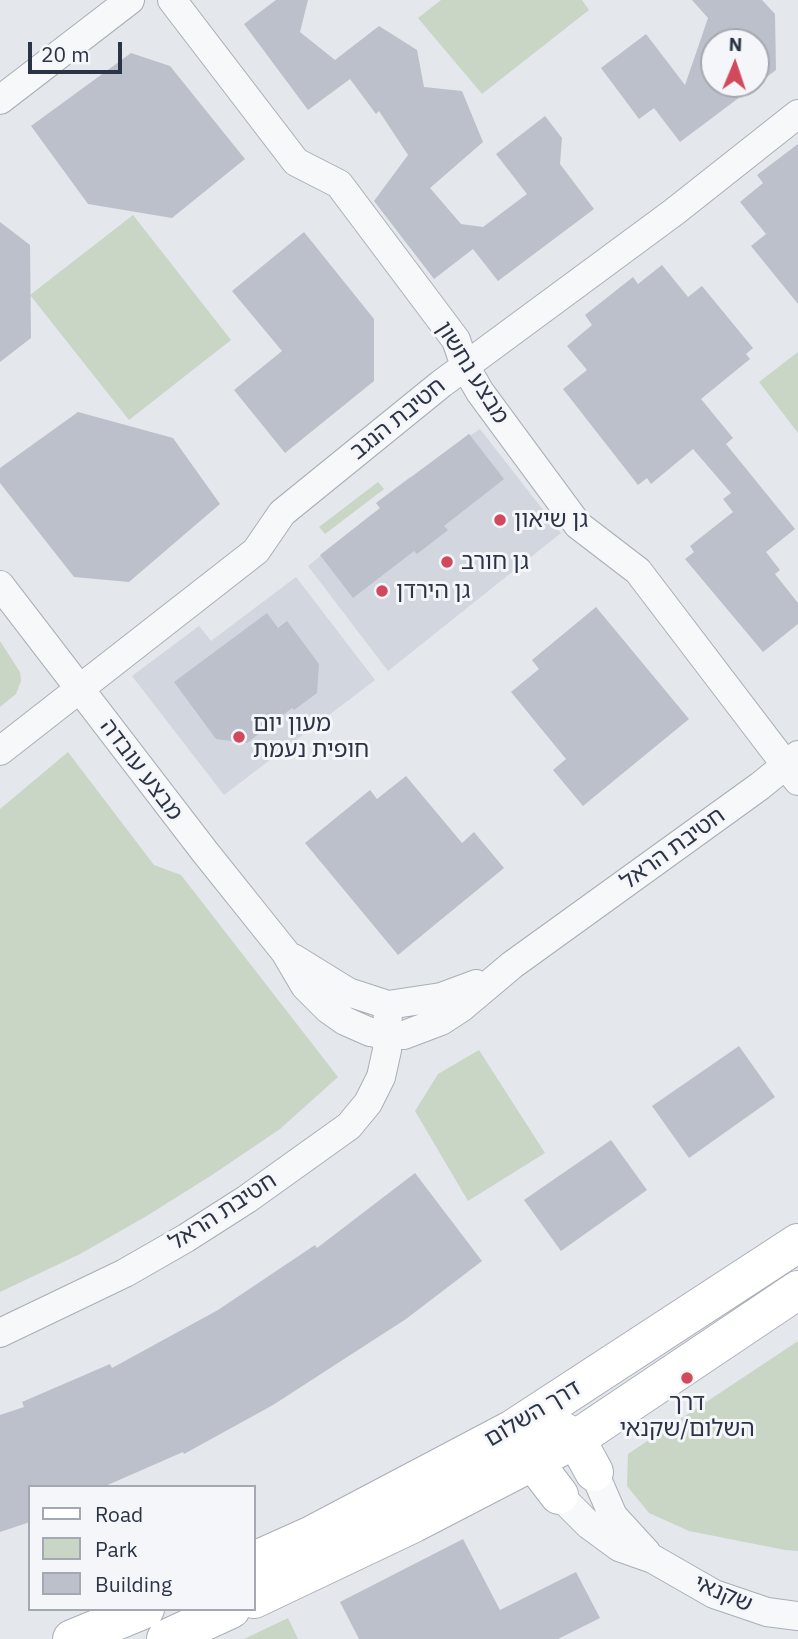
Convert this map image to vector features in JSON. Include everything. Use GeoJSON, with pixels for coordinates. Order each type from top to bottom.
{"type":"FeatureCollection","features":[{"type":"Feature","properties":{"kind":"street"},"geometry":{"type":"LineString","coordinates":[[0,100],[130,0]]}},
{"type":"Feature","properties":{"kind":"street","name":"מבצע נחשון"},"geometry":{"type":"LineString","coordinates":[[172,0],[296,162],[339,184],[456,340],[465,366],[480,392],[578,524],[638,571],[794,767]]}},
{"type":"Feature","properties":{"kind":"street","name":"חטיבת הנגב"},"geometry":{"type":"LineString","coordinates":[[0,751],[256,551],[282,513],[465,366],[674,212],[798,114]]}},
{"type":"Feature","properties":{"kind":"street","name":"מבצע עובדה"},"geometry":{"type":"LineString","coordinates":[[0,585],[285,952],[305,986],[328,1009],[355,1026],[387,1035]]}},
{"type":"Feature","properties":{"kind":"street","name":"חטיבת הראל"},"geometry":{"type":"LineString","coordinates":[[387,1035],[404,1035],[441,1021],[461,1008],[512,965],[760,786],[794,767]]}},
{"type":"Feature","properties":{"kind":"street","name":"מבצע עובדה"},"geometry":{"type":"LineString","coordinates":[[285,952],[348,992],[388,1005]]}},
{"type":"Feature","properties":{"kind":"street","name":"חטיבת הראל"},"geometry":{"type":"LineString","coordinates":[[0,1333],[125,1273],[186,1238],[247,1199],[349,1126],[368,1103],[381,1077],[387,1050],[388,1005],[441,997],[470,987],[512,965]]}},
{"type":"Feature","properties":{"kind":"street","name":"דרך השלום"},"geometry":{"type":"LineString","coordinates":[[256,1560],[312,1535],[535,1415],[798,1243]]}},
{"type":"Feature","properties":{"kind":"street","name":"דרך השלום"},"geometry":{"type":"LineString","coordinates":[[256,1598],[414,1523],[576,1439],[798,1290]]}},
{"type":"Feature","properties":{"kind":"street"},"geometry":{"type":"LineString","coordinates":[[559,1494],[533,1461],[535,1415],[576,1439],[594,1472]]}},
{"type":"Feature","properties":{"kind":"street","name":"שקנאי"},"geometry":{"type":"LineString","coordinates":[[594,1472],[613,1516],[653,1559]]}},
{"type":"Feature","properties":{"kind":"street","name":"שקנאי"},"geometry":{"type":"LineString","coordinates":[[559,1494],[589,1525],[619,1547],[653,1559],[714,1594],[767,1612],[798,1616]]}},
{"type":"Feature","properties":{"kind":"street"},"geometry":{"type":"LineString","coordinates":[[72,1639],[140,1611]]}},
{"type":"Feature","properties":{"kind":"street"},"geometry":{"type":"LineString","coordinates":[[166,1639],[227,1611]]}},
{"type":"Feature","properties":{"kind":"shaded area"},"geometry":{"type":"Polygon","coordinates":[[[480,429],[561,533],[388,671],[308,566],[372,514],[390,521],[376,503],[410,477],[421,491],[420,473],[469,434],[480,429]]]}},
{"type":"Feature","properties":{"kind":"shaded area","name":"מעון יום חופית נעמת"},"geometry":{"type":"Polygon","coordinates":[[[296,577],[375,680],[224,795],[132,676],[199,626],[211,641],[296,577]]]}},
{"type":"Feature","properties":{"kind":"green space"},"geometry":{"type":"Polygon","coordinates":[[[441,0],[582,0],[589,10],[482,94],[418,18],[441,0]]]}},
{"type":"Feature","properties":{"kind":"green space"},"geometry":{"type":"Polygon","coordinates":[[[133,215],[231,340],[129,420],[30,295],[133,215]]]}},
{"type":"Feature","properties":{"kind":"green space"},"geometry":{"type":"Polygon","coordinates":[[[798,352],[798,433],[759,382],[798,352]]]}},
{"type":"Feature","properties":{"kind":"green space"},"geometry":{"type":"Polygon","coordinates":[[[378,482],[384,489],[325,534],[319,527],[378,482]]]}},
{"type":"Feature","properties":{"kind":"green space"},"geometry":{"type":"Polygon","coordinates":[[[0,641],[20,672],[21,681],[16,694],[0,707],[0,641]]]}},
{"type":"Feature","properties":{"kind":"green space"},"geometry":{"type":"Polygon","coordinates":[[[68,752],[154,865],[181,875],[338,1077],[280,1129],[212,1175],[80,1254],[0,1292],[0,809],[68,752]]]}},
{"type":"Feature","properties":{"kind":"green space"},"geometry":{"type":"Polygon","coordinates":[[[479,1050],[545,1153],[468,1201],[415,1111],[438,1074],[479,1050]]]}},
{"type":"Feature","properties":{"kind":"green space"},"geometry":{"type":"Polygon","coordinates":[[[798,1341],[798,1551],[689,1531],[649,1513],[627,1486],[628,1454],[798,1341]]]}},
{"type":"Feature","properties":{"kind":"green space"},"geometry":{"type":"Polygon","coordinates":[[[288,1618],[298,1639],[244,1639],[288,1618]]]}},
{"type":"Feature","properties":{"kind":"building"},"geometry":{"type":"Polygon","coordinates":[[[276,0],[308,0],[300,32],[335,60],[379,26],[417,50],[424,87],[462,91],[483,142],[430,188],[461,224],[483,227],[527,194],[496,154],[545,116],[562,138],[560,164],[594,209],[498,281],[473,249],[434,279],[374,201],[408,155],[379,111],[376,114],[350,79],[308,110],[244,24],[276,0]]]}},
{"type":"Feature","properties":{"kind":"building"},"geometry":{"type":"Polygon","coordinates":[[[692,0],[762,0],[775,14],[776,70],[770,74],[770,28],[705,28],[708,18],[692,0]]]}},
{"type":"Feature","properties":{"kind":"building"},"geometry":{"type":"Polygon","coordinates":[[[646,34],[685,85],[700,41],[700,98],[739,98],[680,142],[654,108],[639,119],[601,68],[646,34]]]}},
{"type":"Feature","properties":{"kind":"building"},"geometry":{"type":"Polygon","coordinates":[[[131,53],[170,66],[245,159],[172,218],[88,204],[31,126],[131,53]]]}},
{"type":"Feature","properties":{"kind":"building"},"geometry":{"type":"Polygon","coordinates":[[[798,144],[798,304],[751,246],[766,234],[740,202],[763,183],[757,175],[798,144]]]}},
{"type":"Feature","properties":{"kind":"building"},"geometry":{"type":"Polygon","coordinates":[[[0,222],[30,245],[31,338],[0,362],[0,222]]]}},
{"type":"Feature","properties":{"kind":"building"},"geometry":{"type":"Polygon","coordinates":[[[304,232],[374,319],[374,381],[285,453],[234,390],[282,351],[232,291],[304,232]]]}},
{"type":"Feature","properties":{"kind":"building"},"geometry":{"type":"Polygon","coordinates":[[[662,265],[688,297],[702,286],[753,348],[746,354],[750,359],[701,399],[733,438],[726,444],[795,529],[766,552],[780,570],[775,574],[798,603],[798,624],[763,652],[685,559],[694,552],[690,546],[733,512],[723,499],[731,493],[693,449],[651,484],[647,478],[638,485],[563,389],[587,370],[567,346],[592,325],[585,315],[633,277],[638,284],[662,265]]]}},
{"type":"Feature","properties":{"kind":"building"},"geometry":{"type":"Polygon","coordinates":[[[78,412],[173,438],[220,504],[129,582],[74,577],[0,483],[0,468],[78,412]]]}},
{"type":"Feature","properties":{"kind":"building"},"geometry":{"type":"Polygon","coordinates":[[[469,434],[504,479],[444,526],[448,530],[417,554],[414,551],[353,598],[320,555],[380,508],[376,503],[469,434]]]}},
{"type":"Feature","properties":{"kind":"building"},"geometry":{"type":"Polygon","coordinates":[[[596,607],[689,719],[583,806],[553,770],[566,759],[511,692],[539,669],[532,660],[596,607]]]}},
{"type":"Feature","properties":{"kind":"building"},"geometry":{"type":"Polygon","coordinates":[[[267,613],[278,628],[287,621],[319,664],[317,693],[294,710],[292,708],[247,743],[216,739],[174,682],[267,613]]]}},
{"type":"Feature","properties":{"kind":"building"},"geometry":{"type":"Polygon","coordinates":[[[406,776],[462,843],[474,832],[504,868],[398,955],[305,843],[370,790],[377,799],[406,776]]]}},
{"type":"Feature","properties":{"kind":"building"},"geometry":{"type":"Polygon","coordinates":[[[739,1046],[775,1097],[689,1158],[652,1106],[739,1046]]]}},
{"type":"Feature","properties":{"kind":"building"},"geometry":{"type":"Polygon","coordinates":[[[611,1140],[647,1190],[561,1251],[524,1200],[611,1140]]]}},
{"type":"Feature","properties":{"kind":"building"},"geometry":{"type":"Polygon","coordinates":[[[415,1173],[482,1261],[406,1319],[273,1405],[184,1454],[183,1452],[108,1485],[28,1485],[28,1523],[0,1532],[0,1415],[24,1407],[22,1402],[110,1364],[112,1368],[218,1310],[315,1245],[317,1248],[415,1173]]]}},
{"type":"Feature","properties":{"kind":"building"},"geometry":{"type":"Polygon","coordinates":[[[463,1539],[500,1610],[576,1572],[600,1618],[558,1639],[359,1639],[340,1602],[463,1539]]]}},
{"type":"Feature","properties":{"kind":"place","name":"גן שיאון"},"geometry":{"type":"Point","coordinates":[500,520]}},
{"type":"Feature","properties":{"kind":"place","name":"גן חורב"},"geometry":{"type":"Point","coordinates":[447,562]}},
{"type":"Feature","properties":{"kind":"place","name":"גן הירדן"},"geometry":{"type":"Point","coordinates":[382,591]}},
{"type":"Feature","properties":{"kind":"place","name":"מעון יום חופית נעמת"},"geometry":{"type":"Point","coordinates":[239,737]}},
{"type":"Feature","properties":{"kind":"place","name":"דרך השלום/שקנאי"},"geometry":{"type":"Point","coordinates":[687,1378]}}]}
